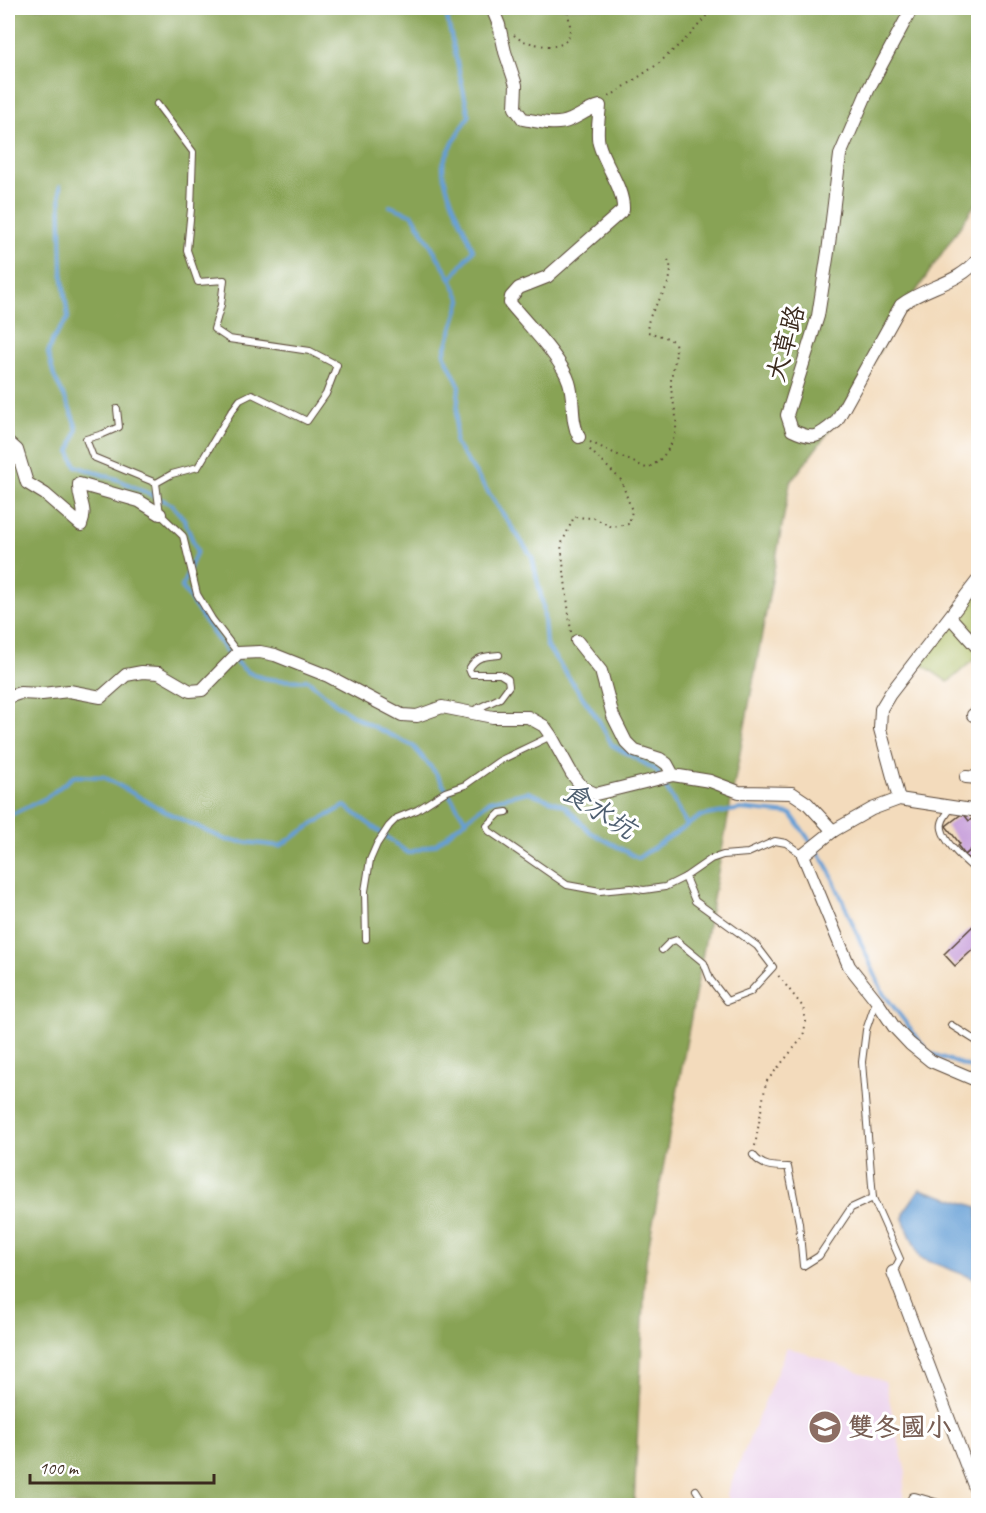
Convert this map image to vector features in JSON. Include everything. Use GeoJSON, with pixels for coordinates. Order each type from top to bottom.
{"type":"FeatureCollection","features":[{"type":"Feature","properties":{"kind":"street"},"geometry":{"type":"LineString","coordinates":[[492,8],[516,85],[515,108],[523,119],[550,124],[567,122],[589,109],[600,106],[598,141],[623,200],[623,210],[547,277],[519,288],[511,297],[510,303],[564,370],[570,385],[574,428],[579,438]]}},
{"type":"Feature","properties":{"kind":"street","name":"大草路"},"geometry":{"type":"LineString","coordinates":[[912,8],[869,88],[840,156],[818,316],[787,416],[792,430],[807,438],[821,435],[836,422],[901,305],[913,296],[951,281],[971,268],[978,259]]}},
{"type":"Feature","properties":{"kind":"street"},"geometry":{"type":"LineString","coordinates":[[8,442],[17,450],[27,483],[45,494],[81,525],[85,514],[79,484],[139,501],[159,510]]}},
{"type":"Feature","properties":{"kind":"street"},"geometry":{"type":"LineString","coordinates":[[899,799],[880,729],[881,709],[890,694],[978,580]]}},
{"type":"Feature","properties":{"kind":"street"},"geometry":{"type":"LineString","coordinates":[[950,617],[976,646],[978,644]]}},
{"type":"Feature","properties":{"kind":"street"},"geometry":{"type":"LineString","coordinates":[[577,641],[601,671],[613,716],[626,742],[635,751],[668,764],[667,776]]}},
{"type":"Feature","properties":{"kind":"street"},"geometry":{"type":"LineString","coordinates":[[8,697],[20,693],[42,694],[69,691],[101,697],[126,675],[142,672],[159,673],[190,691],[202,690],[238,653],[260,652],[275,655],[328,676],[402,715],[417,716],[442,707],[493,717],[528,717],[544,726],[572,774],[583,788],[596,794],[667,776],[710,781],[739,792],[792,793],[807,803],[833,831]]}},
{"type":"Feature","properties":{"kind":"street"},"geometry":{"type":"LineString","coordinates":[[978,811],[899,799],[872,809],[833,831],[803,855],[849,966],[894,1027],[931,1061],[978,1082]]}},
{"type":"Feature","properties":{"kind":"street"},"geometry":{"type":"LineString","coordinates":[[893,1272],[978,1496]]}},
{"type":"Feature","properties":{"kind":"street"},"geometry":{"type":"LineString","coordinates":[[914,1499],[938,1506]]}},
{"type":"Feature","properties":{"kind":"lane"},"geometry":{"type":"LineString","coordinates":[[156,485],[172,474],[198,467],[231,412],[240,400],[252,394],[307,421],[326,394],[337,364],[310,351],[229,339],[214,329],[221,305],[224,280],[198,282],[187,250],[193,152],[157,104]]}},
{"type":"Feature","properties":{"kind":"lane"},"geometry":{"type":"LineString","coordinates":[[117,409],[119,427],[103,435],[86,438],[93,457],[112,463],[156,485]]}},
{"type":"Feature","properties":{"kind":"lane"},"geometry":{"type":"LineString","coordinates":[[156,485],[159,510],[183,536],[197,594],[212,619],[238,653]]}},
{"type":"Feature","properties":{"kind":"lane"},"geometry":{"type":"LineString","coordinates":[[469,713],[500,698],[509,686],[508,679],[500,674],[471,674],[469,669],[473,662],[482,656],[499,655]]}},
{"type":"Feature","properties":{"kind":"lane"},"geometry":{"type":"LineString","coordinates":[[366,939],[365,891],[370,860],[389,826],[398,818],[417,810],[445,792],[465,785],[499,761],[551,736]]}},
{"type":"Feature","properties":{"kind":"lane"},"geometry":{"type":"LineString","coordinates":[[951,808],[942,821],[942,830],[954,850],[978,872]]}},
{"type":"Feature","properties":{"kind":"lane"},"geometry":{"type":"LineString","coordinates":[[507,812],[501,813],[487,826],[489,831],[567,885],[600,891],[665,887],[685,877],[711,859],[723,855],[748,853],[775,841],[786,843],[803,855]]}},
{"type":"Feature","properties":{"kind":"lane"},"geometry":{"type":"LineString","coordinates":[[662,950],[670,942],[676,940],[704,963],[710,979],[727,1001],[750,992],[773,967],[757,946],[695,901],[685,877]]}},
{"type":"Feature","properties":{"kind":"lane"},"geometry":{"type":"LineString","coordinates":[[876,1000],[866,1030],[862,1062],[873,1198],[900,1259],[893,1272]]}},
{"type":"Feature","properties":{"kind":"lane"},"geometry":{"type":"LineString","coordinates":[[951,1025],[978,1042]]}},
{"type":"Feature","properties":{"kind":"lane"},"geometry":{"type":"LineString","coordinates":[[753,1155],[759,1162],[770,1166],[788,1167],[799,1223],[803,1266],[819,1256],[851,1208],[873,1198]]}},
{"type":"Feature","properties":{"kind":"lane"},"geometry":{"type":"LineString","coordinates":[[696,1490],[706,1506]]}},
{"type":"Feature","properties":{"kind":"path"},"geometry":{"type":"LineString","coordinates":[[510,30],[518,39],[550,48],[562,44],[567,40],[569,34],[570,20],[566,8]]}},
{"type":"Feature","properties":{"kind":"path"},"geometry":{"type":"LineString","coordinates":[[600,106],[613,94],[658,64],[691,34],[712,8]]}},
{"type":"Feature","properties":{"kind":"path"},"geometry":{"type":"LineString","coordinates":[[579,438],[646,468],[653,467],[664,455],[672,441],[676,429],[671,380],[677,355],[675,343],[668,338],[648,332],[647,329],[649,319],[669,281],[671,266],[668,260]]}},
{"type":"Feature","properties":{"kind":"path"},"geometry":{"type":"LineString","coordinates":[[577,641],[570,631],[561,545],[574,517],[594,518],[612,527],[629,524],[632,511],[621,480],[579,438]]}},
{"type":"Feature","properties":{"kind":"path"},"geometry":{"type":"LineString","coordinates":[[753,1155],[766,1082],[803,1037],[806,1021],[803,1007],[773,967]]}},
{"type":"Feature","properties":{"kind":"shaded area","name":"雙冬國小"},"geometry":{"type":"Polygon","coordinates":[[[787,1347],[885,1381],[906,1473],[903,1493],[905,1505],[730,1505],[727,1494],[787,1347]]]}},
{"type":"Feature","properties":{"kind":"green space"},"geometry":{"type":"Polygon","coordinates":[[[8,8],[978,8],[978,200],[913,296],[836,422],[790,483],[646,1260],[634,1505],[8,1505],[8,8]]]}},
{"type":"Feature","properties":{"kind":"green space"},"geometry":{"type":"Polygon","coordinates":[[[978,581],[978,626],[971,636],[978,642],[978,656],[948,682],[920,663],[978,581]]]}},
{"type":"Feature","properties":{"kind":"water"},"geometry":{"type":"Polygon","coordinates":[[[920,1189],[978,1207],[978,1280],[920,1258],[903,1219],[905,1210],[920,1189]]]}},
{"type":"Feature","properties":{"kind":"building"},"geometry":{"type":"Polygon","coordinates":[[[963,813],[969,821],[976,815],[978,819],[978,843],[965,855],[958,846],[960,844],[946,826],[963,813]]]}},
{"type":"Feature","properties":{"kind":"building"},"geometry":{"type":"Polygon","coordinates":[[[978,844],[978,868],[965,855],[978,844]]]}},
{"type":"Feature","properties":{"kind":"building"},"geometry":{"type":"Polygon","coordinates":[[[978,921],[978,945],[955,966],[944,954],[978,921]]]}},
{"type":"Feature","properties":{"kind":"waterway"},"geometry":{"type":"LineString","coordinates":[[445,8],[469,116],[446,155],[443,169],[449,192],[473,250],[451,279],[461,300],[444,354],[459,385],[455,443],[532,557],[543,605],[546,645],[598,719],[612,745],[656,770],[687,825]]}},
{"type":"Feature","properties":{"kind":"waterway"},"geometry":{"type":"LineString","coordinates":[[60,186],[62,272],[68,318],[53,339],[48,353],[54,376],[77,429],[70,452],[76,466],[119,480],[171,504],[184,519],[197,551],[182,587],[221,645],[239,665],[254,675],[269,679],[308,680],[337,705],[362,721],[413,746],[435,772],[466,821]]}},
{"type":"Feature","properties":{"kind":"waterway"},"geometry":{"type":"LineString","coordinates":[[390,206],[413,215],[451,279]]}},
{"type":"Feature","properties":{"kind":"waterway","name":"食水坑"},"geometry":{"type":"LineString","coordinates":[[8,816],[46,798],[74,776],[104,777],[164,811],[226,840],[280,846],[345,806],[408,853],[436,844],[489,801],[528,792],[565,806],[590,832],[638,858],[701,816],[741,809],[791,814],[827,865],[883,993],[929,1053],[978,1070]]}},
{"type":"Feature","properties":{"kind":"place","name":"雙冬國小"},"geometry":{"type":"Point","coordinates":[825,1427]}}]}
